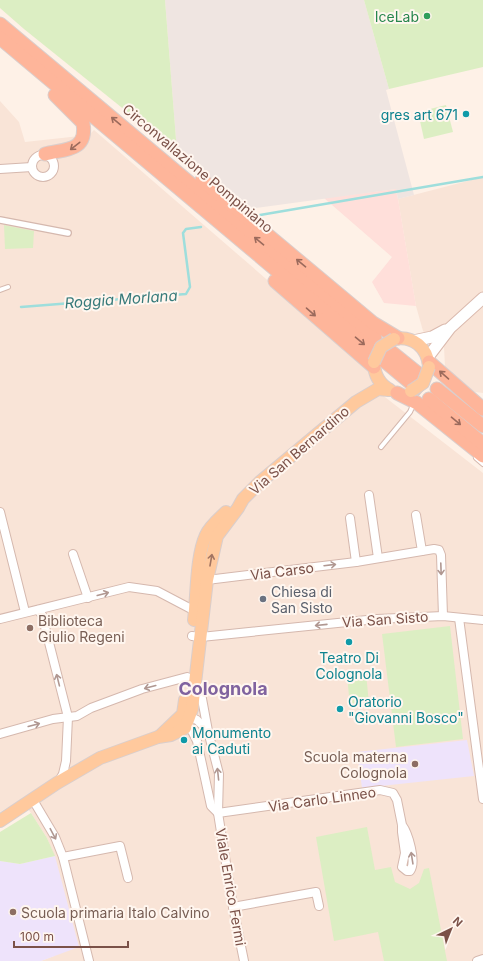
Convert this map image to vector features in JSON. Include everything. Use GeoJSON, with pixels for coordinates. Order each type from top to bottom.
{"type":"FeatureCollection","features":[{"type":"Feature","properties":{"kind":"highway","name":"Circonvallazione Pompiniano"},"geometry":{"type":"LineString","coordinates":[[0,24],[146,146],[372,343],[116,136],[0,38]]}},
{"type":"Feature","properties":{"kind":"highway"},"geometry":{"type":"LineString","coordinates":[[0,42],[17,52],[53,94],[83,123],[84,129],[81,140],[74,148],[67,151],[45,154]]}},
{"type":"Feature","properties":{"kind":"highway"},"geometry":{"type":"LineString","coordinates":[[116,136],[142,166],[384,355],[483,426]]}},
{"type":"Feature","properties":{"kind":"highway"},"geometry":{"type":"LineString","coordinates":[[146,146],[197,176],[373,323],[384,355]]}},
{"type":"Feature","properties":{"kind":"highway"},"geometry":{"type":"LineString","coordinates":[[423,383],[483,444]]}},
{"type":"Feature","properties":{"kind":"highway"},"geometry":{"type":"LineString","coordinates":[[423,383],[477,455]]}},
{"type":"Feature","properties":{"kind":"highway"},"geometry":{"type":"LineString","coordinates":[[393,391],[423,383],[482,408]]}},
{"type":"Feature","properties":{"kind":"main road"},"geometry":{"type":"LineString","coordinates":[[393,391],[382,384],[384,355],[414,341],[432,337],[450,328],[483,298]]}},
{"type":"Feature","properties":{"kind":"main road"},"geometry":{"type":"LineString","coordinates":[[423,383],[450,328]]}},
{"type":"Feature","properties":{"kind":"main road"},"geometry":{"type":"LineString","coordinates":[[414,341],[424,349],[423,383]]}},
{"type":"Feature","properties":{"kind":"main road","name":"Via San Bernardino"},"geometry":{"type":"LineString","coordinates":[[356,402],[368,388],[384,355]]}},
{"type":"Feature","properties":{"kind":"main road","name":"Via San Bernardino"},"geometry":{"type":"LineString","coordinates":[[243,499],[260,482],[356,402],[378,389],[393,391]]}},
{"type":"Feature","properties":{"kind":"main road"},"geometry":{"type":"LineString","coordinates":[[0,821],[57,783],[100,758],[185,728],[196,636],[217,536],[243,499]]}},
{"type":"Feature","properties":{"kind":"main road"},"geometry":{"type":"LineString","coordinates":[[196,636],[195,611],[200,553],[206,534],[235,503],[243,499]]}},
{"type":"Feature","properties":{"kind":"street"},"geometry":{"type":"LineString","coordinates":[[45,154],[54,162],[54,168],[50,174],[44,177],[38,176],[33,170],[32,166],[36,156],[45,154]]}},
{"type":"Feature","properties":{"kind":"street"},"geometry":{"type":"LineString","coordinates":[[0,169],[32,166]]}},
{"type":"Feature","properties":{"kind":"street"},"geometry":{"type":"LineString","coordinates":[[0,220],[68,233]]}},
{"type":"Feature","properties":{"kind":"street"},"geometry":{"type":"LineString","coordinates":[[369,495],[378,558]]}},
{"type":"Feature","properties":{"kind":"street"},"geometry":{"type":"LineString","coordinates":[[0,512],[25,612]]}},
{"type":"Feature","properties":{"kind":"street"},"geometry":{"type":"LineString","coordinates":[[416,515],[422,551]]}},
{"type":"Feature","properties":{"kind":"street"},"geometry":{"type":"LineString","coordinates":[[350,518],[356,562]]}},
{"type":"Feature","properties":{"kind":"street","name":"Via Carso"},"geometry":{"type":"LineString","coordinates":[[207,580],[356,562],[434,549],[438,550],[441,555],[443,616]]}},
{"type":"Feature","properties":{"kind":"street"},"geometry":{"type":"LineString","coordinates":[[73,554],[88,598]]}},
{"type":"Feature","properties":{"kind":"street"},"geometry":{"type":"LineString","coordinates":[[0,619],[129,588],[143,588],[158,591],[195,611]]}},
{"type":"Feature","properties":{"kind":"street"},"geometry":{"type":"LineString","coordinates":[[38,610],[42,615],[68,718],[66,761],[63,774],[57,783]]}},
{"type":"Feature","properties":{"kind":"street","name":"Via San Sisto"},"geometry":{"type":"LineString","coordinates":[[196,636],[377,619],[443,616],[483,620]]}},
{"type":"Feature","properties":{"kind":"street"},"geometry":{"type":"LineString","coordinates":[[459,618],[483,798]]}},
{"type":"Feature","properties":{"kind":"street"},"geometry":{"type":"LineString","coordinates":[[0,734],[53,720],[77,716],[91,708],[142,689],[191,679]]}},
{"type":"Feature","properties":{"kind":"street","name":"Viale Enrico Fermi"},"geometry":{"type":"LineString","coordinates":[[191,679],[200,688],[208,730],[219,774],[218,813],[233,907],[244,961]]}},
{"type":"Feature","properties":{"kind":"street"},"geometry":{"type":"LineString","coordinates":[[186,718],[197,720],[208,730]]}},
{"type":"Feature","properties":{"kind":"street","name":"Viale Enrico Fermi"},"geometry":{"type":"LineString","coordinates":[[186,718],[197,740],[211,806],[218,813]]}},
{"type":"Feature","properties":{"kind":"street"},"geometry":{"type":"LineString","coordinates":[[66,761],[80,769]]}},
{"type":"Feature","properties":{"kind":"street","name":"Via Carlo Linneo"},"geometry":{"type":"LineString","coordinates":[[218,813],[386,791],[392,793],[397,800],[402,825],[405,856],[402,867],[407,871],[410,870],[413,864],[407,832],[402,825]]}},
{"type":"Feature","properties":{"kind":"street"},"geometry":{"type":"LineString","coordinates":[[33,800],[54,837],[63,857],[89,961]]}},
{"type":"Feature","properties":{"kind":"street"},"geometry":{"type":"LineString","coordinates":[[63,857],[120,846],[128,878]]}},
{"type":"Feature","properties":{"kind":"street"},"geometry":{"type":"LineString","coordinates":[[233,907],[316,892],[319,906]]}},
{"type":"Feature","properties":{"kind":"street"},"geometry":{"type":"LineString","coordinates":[[477,961],[483,959]]}},
{"type":"Feature","properties":{"kind":"lane"},"geometry":{"type":"LineString","coordinates":[[0,290],[8,286]]}},
{"type":"Feature","properties":{"kind":"lane"},"geometry":{"type":"LineString","coordinates":[[423,383],[428,418],[453,439]]}},
{"type":"Feature","properties":{"kind":"lane"},"geometry":{"type":"LineString","coordinates":[[381,447],[410,412],[423,383]]}},
{"type":"Feature","properties":{"kind":"lane"},"geometry":{"type":"LineString","coordinates":[[477,455],[483,464]]}},
{"type":"Feature","properties":{"kind":"shaded area"},"geometry":{"type":"Polygon","coordinates":[[[165,0],[364,0],[389,89],[386,90],[414,195],[398,199],[396,189],[241,210],[177,152],[165,0]]]}},
{"type":"Feature","properties":{"kind":"shaded area"},"geometry":{"type":"Polygon","coordinates":[[[0,101],[19,122],[25,142],[89,135],[94,130],[368,367],[381,394],[483,473],[483,961],[41,961],[54,956],[55,857],[47,838],[31,813],[20,800],[0,812],[0,101]]]}},
{"type":"Feature","properties":{"kind":"shaded area"},"geometry":{"type":"Polygon","coordinates":[[[483,177],[483,393],[475,392],[445,367],[444,347],[423,331],[416,306],[398,199],[483,177]]]}},
{"type":"Feature","properties":{"kind":"shaded area"},"geometry":{"type":"Polygon","coordinates":[[[396,189],[416,306],[384,303],[372,282],[392,257],[324,198],[396,189]]]}},
{"type":"Feature","properties":{"kind":"shaded area","name":"Scuola materna Colognola"},"geometry":{"type":"Polygon","coordinates":[[[467,740],[474,776],[362,788],[357,752],[467,740]]]}},
{"type":"Feature","properties":{"kind":"shaded area"},"geometry":{"type":"Polygon","coordinates":[[[55,856],[79,947],[41,961],[0,961],[0,861],[20,864],[55,856]]]}},
{"type":"Feature","properties":{"kind":"green space"},"geometry":{"type":"Polygon","coordinates":[[[0,0],[165,0],[177,152],[24,29],[0,8],[0,0]]]}},
{"type":"Feature","properties":{"kind":"green space"},"geometry":{"type":"Polygon","coordinates":[[[364,0],[483,0],[483,67],[389,89],[364,0]]]}},
{"type":"Feature","properties":{"kind":"green space"},"geometry":{"type":"Polygon","coordinates":[[[446,105],[453,132],[424,139],[418,112],[446,105]]]}},
{"type":"Feature","properties":{"kind":"green space"},"geometry":{"type":"Polygon","coordinates":[[[4,225],[34,231],[33,248],[5,249],[4,225]]]}},
{"type":"Feature","properties":{"kind":"green space"},"geometry":{"type":"Polygon","coordinates":[[[450,626],[463,739],[396,747],[382,634],[450,626]]]}},
{"type":"Feature","properties":{"kind":"green space"},"geometry":{"type":"Polygon","coordinates":[[[366,673],[369,704],[350,706],[347,675],[366,673]]]}},
{"type":"Feature","properties":{"kind":"green space"},"geometry":{"type":"Polygon","coordinates":[[[31,813],[47,838],[55,856],[20,864],[0,861],[0,832],[31,813]]]}},
{"type":"Feature","properties":{"kind":"green space"},"geometry":{"type":"Polygon","coordinates":[[[367,827],[375,870],[391,867],[395,882],[410,889],[419,883],[424,869],[429,868],[447,961],[384,961],[378,932],[334,941],[316,837],[367,827]]]}},
{"type":"Feature","properties":{"kind":"waterway","name":"Roggia Morlana"},"geometry":{"type":"LineString","coordinates":[[260,215],[483,177]]}},
{"type":"Feature","properties":{"kind":"waterway","name":"Roggia Morlana"},"geometry":{"type":"LineString","coordinates":[[21,307],[186,294],[190,287],[183,233],[186,229],[201,227]]}},
{"type":"Feature","properties":{"kind":"tunnel"},"geometry":{"type":"LineString","coordinates":[[412,384],[429,399]]}},
{"type":"Feature","properties":{"kind":"place","name":"IceLab"},"geometry":{"type":"Point","coordinates":[427,16]}},
{"type":"Feature","properties":{"kind":"place","name":"gres art 671"},"geometry":{"type":"Point","coordinates":[466,114]}},
{"type":"Feature","properties":{"kind":"place","name":"Chiesa di San Sisto"},"geometry":{"type":"Point","coordinates":[263,599]}},
{"type":"Feature","properties":{"kind":"place","name":"Biblioteca Giulio Regeni"},"geometry":{"type":"Point","coordinates":[30,628]}},
{"type":"Feature","properties":{"kind":"place","name":"Teatro Di Colognola"},"geometry":{"type":"Point","coordinates":[349,642]}},
{"type":"Feature","properties":{"kind":"place","name":"Oratorio \"Giovanni Bosco\""},"geometry":{"type":"Point","coordinates":[340,709]}},
{"type":"Feature","properties":{"kind":"place","name":"Monumento ai Caduti"},"geometry":{"type":"Point","coordinates":[184,740]}},
{"type":"Feature","properties":{"kind":"place","name":"Scuola materna Colognola"},"geometry":{"type":"Point","coordinates":[415,764]}},
{"type":"Feature","properties":{"kind":"place","name":"Scuola primaria Italo Calvino"},"geometry":{"type":"Point","coordinates":[13,912]}},
{"type":"Feature","properties":{"kind":"district","name":"Colognola"},"geometry":{"type":"Point","coordinates":[223,688]}}]}
